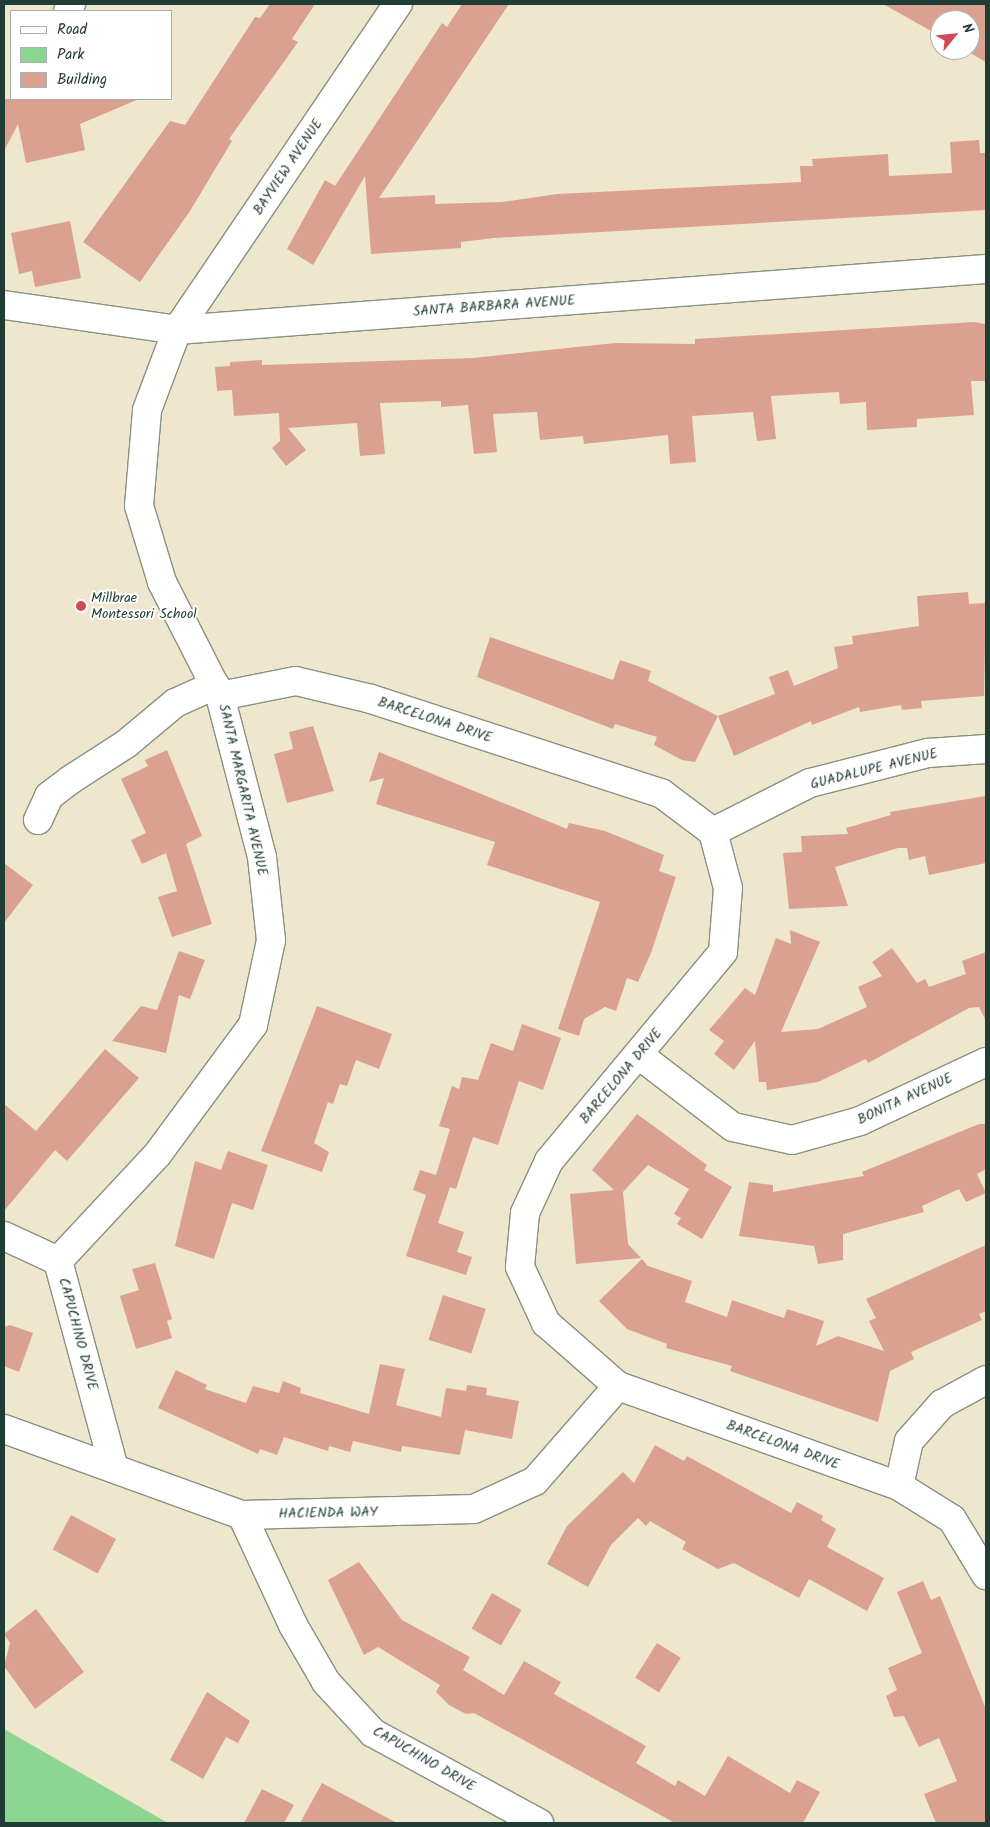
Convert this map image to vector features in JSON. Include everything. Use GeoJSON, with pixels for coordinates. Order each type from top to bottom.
{"type":"FeatureCollection","features":[{"type":"Feature","properties":{"kind":"street","name":"BAYVIEW AVENUE"},"geometry":{"type":"LineString","coordinates":[[177,330],[398,4]]}},
{"type":"Feature","properties":{"kind":"street","name":"SANTA BARBARA AVENUE"},"geometry":{"type":"LineString","coordinates":[[4,305],[177,330],[986,269]]}},
{"type":"Feature","properties":{"kind":"street","name":"SANTA MARGARITA AVENUE"},"geometry":{"type":"LineString","coordinates":[[58,1261],[157,1155],[253,1025],[272,940],[262,857],[218,690],[162,582],[139,506],[146,410],[177,330]]}},
{"type":"Feature","properties":{"kind":"street","name":"BARCELONA DRIVE"},"geometry":{"type":"LineString","coordinates":[[38,820],[49,796],[70,780],[126,744],[174,702],[218,690],[296,682],[371,699],[660,793],[714,832],[728,888],[724,952],[640,1055],[549,1161],[525,1213],[520,1267],[546,1323],[618,1386],[899,1486],[952,1519],[986,1575]]}},
{"type":"Feature","properties":{"kind":"street","name":"GUADALUPE AVENUE"},"geometry":{"type":"LineString","coordinates":[[714,832],[810,783],[928,753],[986,749]]}},
{"type":"Feature","properties":{"kind":"street","name":"BONITA AVENUE"},"geometry":{"type":"LineString","coordinates":[[640,1055],[733,1127],[792,1140],[860,1121],[986,1062]]}},
{"type":"Feature","properties":{"kind":"street","name":"CAPUCHINO DRIVE"},"geometry":{"type":"LineString","coordinates":[[4,1236],[58,1261],[112,1465]]}},
{"type":"Feature","properties":{"kind":"street"},"geometry":{"type":"LineString","coordinates":[[899,1486],[909,1441],[942,1404],[986,1380]]}},
{"type":"Feature","properties":{"kind":"street","name":"HACIENDA WAY"},"geometry":{"type":"LineString","coordinates":[[4,1429],[24,1440],[112,1465],[242,1516],[474,1509],[535,1481],[618,1386]]}},
{"type":"Feature","properties":{"kind":"street","name":"CAPUCHINO DRIVE"},"geometry":{"type":"LineString","coordinates":[[242,1516],[294,1625],[326,1682],[373,1733],[539,1823]]}},
{"type":"Feature","properties":{"kind":"green space"},"geometry":{"type":"Polygon","coordinates":[[[4,1729],[168,1823],[4,1823],[4,1729]]]}},
{"type":"Feature","properties":{"kind":"building"},"geometry":{"type":"Polygon","coordinates":[[[270,4],[315,4],[292,39],[298,42],[229,139],[232,141],[190,211],[140,282],[83,242],[170,121],[185,125],[255,17],[260,18],[270,4]]]}},
{"type":"Feature","properties":{"kind":"building"},"geometry":{"type":"Polygon","coordinates":[[[462,4],[509,4],[379,198],[435,195],[435,204],[502,202],[557,194],[801,182],[800,166],[813,166],[812,159],[888,154],[889,176],[952,173],[950,142],[979,140],[980,153],[986,153],[986,210],[494,238],[461,242],[461,248],[371,254],[365,176],[313,265],[287,249],[325,180],[335,186],[442,23],[447,27],[462,4]]]}},
{"type":"Feature","properties":{"kind":"building"},"geometry":{"type":"Polygon","coordinates":[[[883,4],[986,4],[986,62],[980,59],[980,10],[930,10],[930,30],[883,4]]]}},
{"type":"Feature","properties":{"kind":"building"},"geometry":{"type":"Polygon","coordinates":[[[4,99],[137,100],[80,124],[85,150],[26,163],[18,124],[4,151],[4,99]]]}},
{"type":"Feature","properties":{"kind":"building"},"geometry":{"type":"Polygon","coordinates":[[[70,221],[81,278],[35,287],[32,271],[19,274],[11,233],[70,221]]]}},
{"type":"Feature","properties":{"kind":"building"},"geometry":{"type":"Polygon","coordinates":[[[974,322],[985,324],[986,381],[971,381],[974,415],[917,419],[917,427],[867,430],[866,402],[840,404],[839,392],[771,396],[776,439],[757,441],[753,412],[692,416],[696,462],[670,464],[668,435],[584,444],[583,436],[540,440],[537,412],[493,414],[497,452],[474,454],[468,405],[441,407],[441,401],[380,403],[385,454],[360,456],[357,423],[288,428],[306,450],[286,466],[272,448],[280,441],[279,413],[234,416],[232,390],[217,391],[215,367],[230,366],[230,362],[262,360],[262,365],[473,358],[615,343],[695,344],[695,339],[974,322]]]}},
{"type":"Feature","properties":{"kind":"building"},"geometry":{"type":"Polygon","coordinates":[[[968,592],[969,604],[986,603],[984,696],[921,701],[922,708],[902,710],[901,705],[860,712],[859,707],[812,725],[811,721],[734,756],[718,716],[775,694],[769,677],[788,670],[794,686],[838,668],[834,647],[853,644],[852,636],[919,626],[917,596],[968,592]]]}},
{"type":"Feature","properties":{"kind":"building"},"geometry":{"type":"Polygon","coordinates":[[[490,637],[613,680],[620,660],[632,664],[651,671],[648,681],[718,716],[695,762],[682,760],[654,745],[657,737],[615,724],[613,729],[477,677],[490,637]]]}},
{"type":"Feature","properties":{"kind":"building"},"geometry":{"type":"Polygon","coordinates":[[[313,726],[334,791],[287,803],[274,754],[293,749],[289,732],[313,726]]]}},
{"type":"Feature","properties":{"kind":"building"},"geometry":{"type":"Polygon","coordinates":[[[167,750],[202,836],[186,844],[212,924],[172,937],[158,897],[177,891],[166,853],[142,864],[131,840],[146,833],[121,779],[148,766],[145,760],[167,750]]]}},
{"type":"Feature","properties":{"kind":"building"},"geometry":{"type":"Polygon","coordinates":[[[379,752],[567,829],[569,823],[605,831],[664,855],[659,871],[676,877],[651,953],[638,982],[627,978],[616,1011],[605,1007],[584,1019],[579,1036],[558,1029],[600,902],[487,865],[495,842],[376,804],[384,778],[369,782],[379,752]]]}},
{"type":"Feature","properties":{"kind":"building"},"geometry":{"type":"Polygon","coordinates":[[[986,796],[986,863],[929,875],[925,856],[909,860],[907,848],[898,848],[835,867],[848,906],[789,909],[783,853],[802,852],[801,836],[848,834],[846,828],[891,815],[890,812],[986,796]]]}},
{"type":"Feature","properties":{"kind":"building"},"geometry":{"type":"Polygon","coordinates":[[[4,863],[33,885],[4,923],[4,863]]]}},
{"type":"Feature","properties":{"kind":"building"},"geometry":{"type":"Polygon","coordinates":[[[790,930],[820,942],[781,1032],[818,1029],[867,1007],[858,987],[882,976],[872,962],[892,948],[917,983],[925,979],[929,987],[966,974],[962,961],[986,952],[986,1021],[979,1007],[969,1008],[868,1063],[866,1059],[818,1082],[767,1090],[766,1082],[759,1082],[755,1041],[734,1070],[714,1054],[724,1041],[709,1030],[745,988],[755,995],[776,938],[791,944],[790,930]]]}},
{"type":"Feature","properties":{"kind":"building"},"geometry":{"type":"Polygon","coordinates":[[[179,951],[205,960],[190,999],[179,995],[166,1053],[112,1041],[141,1006],[157,1010],[179,951]]]}},
{"type":"Feature","properties":{"kind":"building"},"geometry":{"type":"Polygon","coordinates":[[[317,1006],[392,1034],[379,1069],[356,1060],[347,1086],[340,1084],[333,1104],[328,1102],[314,1143],[329,1152],[322,1172],[261,1151],[317,1006]]]}},
{"type":"Feature","properties":{"kind":"building"},"geometry":{"type":"Polygon","coordinates":[[[522,1024],[561,1038],[543,1090],[519,1081],[498,1145],[473,1137],[456,1189],[450,1187],[438,1223],[464,1232],[457,1252],[472,1257],[466,1275],[406,1256],[426,1195],[413,1190],[420,1170],[436,1175],[450,1129],[439,1126],[452,1086],[459,1089],[462,1077],[478,1080],[491,1043],[513,1051],[522,1024]]]}},
{"type":"Feature","properties":{"kind":"building"},"geometry":{"type":"Polygon","coordinates":[[[105,1049],[139,1078],[67,1161],[55,1150],[4,1211],[4,1104],[36,1131],[105,1049]]]}},
{"type":"Feature","properties":{"kind":"building"},"geometry":{"type":"Polygon","coordinates":[[[637,1114],[707,1165],[704,1170],[732,1187],[702,1239],[677,1224],[681,1218],[674,1214],[689,1189],[648,1165],[623,1192],[628,1244],[641,1258],[576,1264],[570,1194],[614,1190],[592,1170],[637,1114]]]}},
{"type":"Feature","properties":{"kind":"building"},"geometry":{"type":"Polygon","coordinates":[[[979,1124],[986,1124],[986,1169],[977,1174],[986,1193],[966,1202],[959,1189],[922,1206],[924,1212],[843,1234],[843,1260],[818,1264],[814,1246],[739,1236],[749,1182],[773,1185],[773,1192],[864,1176],[862,1172],[979,1124]]]}},
{"type":"Feature","properties":{"kind":"building"},"geometry":{"type":"Polygon","coordinates":[[[228,1151],[268,1165],[253,1210],[232,1203],[214,1259],[175,1246],[195,1161],[221,1170],[228,1151]]]}},
{"type":"Feature","properties":{"kind":"building"},"geometry":{"type":"Polygon","coordinates":[[[986,1245],[986,1311],[979,1314],[982,1320],[911,1352],[914,1359],[890,1371],[878,1422],[730,1371],[732,1366],[666,1348],[667,1344],[627,1329],[599,1301],[642,1259],[648,1266],[692,1281],[685,1302],[727,1317],[732,1300],[784,1318],[787,1309],[824,1321],[816,1346],[838,1336],[884,1351],[869,1321],[876,1318],[866,1299],[986,1245]]]}},
{"type":"Feature","properties":{"kind":"building"},"geometry":{"type":"Polygon","coordinates":[[[155,1263],[172,1319],[167,1321],[172,1338],[136,1349],[120,1296],[139,1290],[132,1269],[155,1263]]]}},
{"type":"Feature","properties":{"kind":"building"},"geometry":{"type":"Polygon","coordinates":[[[443,1295],[486,1309],[471,1354],[428,1340],[443,1295]]]}},
{"type":"Feature","properties":{"kind":"building"},"geometry":{"type":"Polygon","coordinates":[[[10,1325],[33,1333],[19,1372],[4,1366],[4,1327],[10,1325]]]}},
{"type":"Feature","properties":{"kind":"building"},"geometry":{"type":"Polygon","coordinates":[[[380,1364],[405,1369],[396,1405],[441,1417],[446,1388],[466,1391],[467,1385],[487,1388],[486,1395],[519,1401],[512,1439],[465,1430],[460,1455],[402,1446],[401,1452],[353,1441],[350,1452],[329,1446],[328,1451],[284,1437],[277,1455],[260,1449],[258,1454],[158,1408],[176,1370],[207,1385],[205,1389],[246,1403],[253,1386],[279,1393],[283,1381],[301,1388],[300,1393],[369,1414],[380,1364]]]}},
{"type":"Feature","properties":{"kind":"building"},"geometry":{"type":"Polygon","coordinates":[[[655,1445],[684,1461],[687,1456],[791,1513],[797,1502],[823,1516],[821,1520],[836,1529],[827,1547],[884,1578],[867,1611],[809,1579],[799,1598],[734,1563],[718,1569],[682,1549],[686,1542],[650,1521],[646,1526],[638,1518],[611,1545],[588,1587],[547,1564],[567,1526],[623,1472],[634,1483],[655,1445]]]}},
{"type":"Feature","properties":{"kind":"building"},"geometry":{"type":"Polygon","coordinates":[[[71,1515],[116,1539],[98,1573],[53,1549],[71,1515]]]}},
{"type":"Feature","properties":{"kind":"building"},"geometry":{"type":"Polygon","coordinates":[[[359,1562],[402,1620],[470,1657],[463,1670],[504,1695],[524,1661],[561,1682],[554,1694],[646,1746],[636,1763],[675,1786],[678,1780],[705,1796],[728,1756],[790,1793],[797,1780],[820,1792],[803,1823],[675,1823],[474,1713],[466,1714],[449,1705],[436,1692],[440,1685],[378,1647],[364,1655],[328,1580],[359,1562]]]}},
{"type":"Feature","properties":{"kind":"building"},"geometry":{"type":"Polygon","coordinates":[[[923,1581],[931,1600],[940,1596],[986,1709],[986,1823],[936,1823],[924,1794],[957,1781],[939,1738],[919,1747],[904,1716],[894,1717],[886,1696],[897,1690],[888,1668],[922,1653],[897,1592],[923,1581]]]}},
{"type":"Feature","properties":{"kind":"building"},"geometry":{"type":"Polygon","coordinates":[[[492,1593],[521,1610],[501,1646],[472,1629],[492,1593]]]}},
{"type":"Feature","properties":{"kind":"building"},"geometry":{"type":"Polygon","coordinates":[[[36,1609],[84,1672],[35,1709],[4,1666],[10,1643],[4,1634],[36,1609]]]}},
{"type":"Feature","properties":{"kind":"building"},"geometry":{"type":"Polygon","coordinates":[[[657,1643],[681,1658],[659,1693],[635,1678],[657,1643]]]}},
{"type":"Feature","properties":{"kind":"building"},"geometry":{"type":"Polygon","coordinates":[[[207,1692],[250,1721],[238,1743],[226,1737],[203,1779],[170,1760],[207,1692]]]}},
{"type":"Feature","properties":{"kind":"building"},"geometry":{"type":"Polygon","coordinates":[[[322,1783],[397,1823],[300,1823],[322,1783]]]}},
{"type":"Feature","properties":{"kind":"building"},"geometry":{"type":"Polygon","coordinates":[[[262,1789],[294,1805],[284,1823],[244,1823],[262,1789]]]}},
{"type":"Feature","properties":{"kind":"place","name":"Millbrae Montessori School"},"geometry":{"type":"Point","coordinates":[81,606]}}]}
